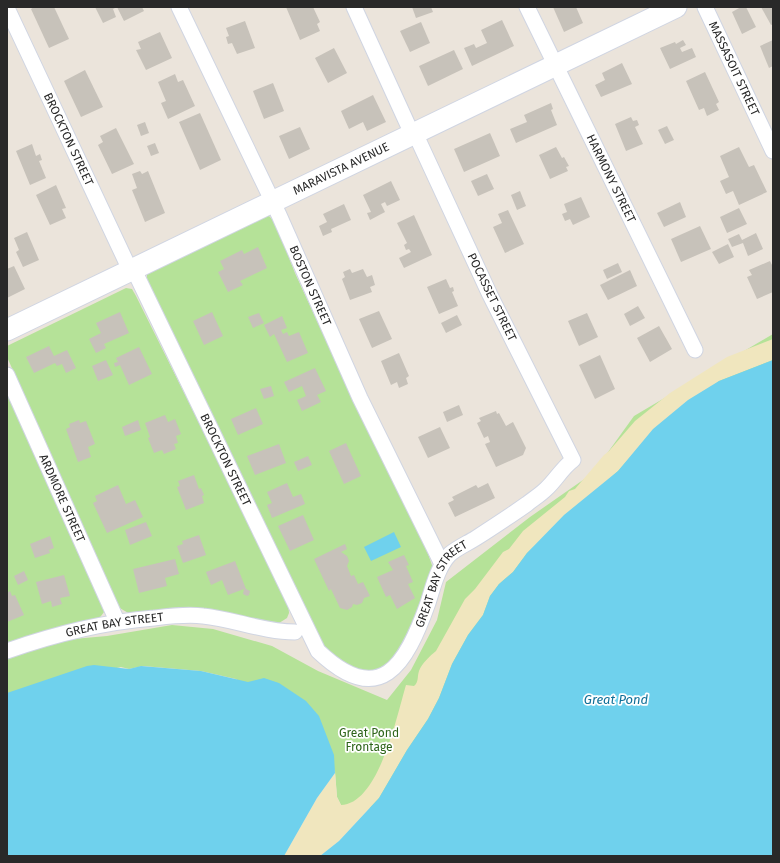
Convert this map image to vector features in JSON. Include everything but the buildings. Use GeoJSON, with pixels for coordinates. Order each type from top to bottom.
{"type":"FeatureCollection","features":[{"type":"Feature","properties":{"kind":"main road","name":"MARAVISTA AVENUE"},"geometry":{"type":"LineString","coordinates":[[7,330],[676,7]]}},
{"type":"Feature","properties":{"kind":"street","name":"BOSTON STREET"},"geometry":{"type":"LineString","coordinates":[[179,7],[273,201],[360,398],[442,564]]}},
{"type":"Feature","properties":{"kind":"street","name":"POCASSET STREET"},"geometry":{"type":"LineString","coordinates":[[354,7],[490,295],[573,460]]}},
{"type":"Feature","properties":{"kind":"street","name":"HARMONY STREET"},"geometry":{"type":"LineString","coordinates":[[527,7],[695,350]]}},
{"type":"Feature","properties":{"kind":"street","name":"MASSASOIT STREET"},"geometry":{"type":"LineString","coordinates":[[705,7],[773,151]]}},
{"type":"Feature","properties":{"kind":"street","name":"BROCKTON STREET"},"geometry":{"type":"LineString","coordinates":[[7,8],[131,269],[318,651]]}},
{"type":"Feature","properties":{"kind":"street","name":"ARDMORE STREET"},"geometry":{"type":"LineString","coordinates":[[7,375],[118,621]]}},
{"type":"Feature","properties":{"kind":"street","name":"GREAT BAY STREET"},"geometry":{"type":"LineString","coordinates":[[318,651],[327,660],[348,673],[367,679],[384,676],[394,669],[406,652],[424,615],[442,564],[451,554],[493,527],[546,489],[567,464],[573,460]]}},
{"type":"Feature","properties":{"kind":"street","name":"GREAT BAY STREET"},"geometry":{"type":"LineString","coordinates":[[7,651],[60,635],[118,621],[189,614],[205,616],[268,630],[295,632]]}},
{"type":"Feature","properties":{"kind":"green space"},"geometry":{"type":"Polygon","coordinates":[[[268,215],[275,222],[295,273],[363,421],[425,545],[433,568],[424,604],[393,662],[377,671],[362,671],[327,654],[147,281],[147,273],[268,215]]]}},
{"type":"Feature","properties":{"kind":"green space"},"geometry":{"type":"Polygon","coordinates":[[[126,288],[132,289],[136,296],[288,602],[289,613],[287,618],[276,625],[130,614],[118,607],[7,357],[7,346],[126,288]]]}},
{"type":"Feature","properties":{"kind":"green space","name":"Great Pond Frontage"},"geometry":{"type":"Polygon","coordinates":[[[773,334],[773,368],[389,810],[341,805],[337,797],[335,771],[236,679],[201,671],[143,666],[129,669],[121,667],[7,695],[7,658],[62,640],[107,636],[172,625],[213,629],[272,646],[318,671],[387,700],[411,670],[437,620],[446,582],[530,517],[593,473],[634,416],[773,334]]]}},
{"type":"Feature","properties":{"kind":"green space"},"geometry":{"type":"Polygon","coordinates":[[[7,390],[104,605],[104,612],[98,620],[7,643],[7,390]]]}},
{"type":"Feature","properties":{"kind":"sand"},"geometry":{"type":"Polygon","coordinates":[[[773,339],[773,360],[719,381],[634,453],[618,471],[527,553],[513,572],[499,584],[490,596],[483,615],[468,635],[452,664],[439,698],[428,719],[407,750],[379,798],[339,841],[320,856],[284,856],[317,798],[335,773],[337,797],[341,805],[354,801],[366,790],[376,775],[384,756],[406,685],[414,686],[416,684],[420,668],[436,651],[465,599],[475,589],[503,552],[509,549],[523,531],[565,497],[569,491],[575,489],[635,421],[670,393],[727,357],[773,339]]]}},
{"type":"Feature","properties":{"kind":"water","name":"Great Pond"},"geometry":{"type":"Polygon","coordinates":[[[773,360],[773,856],[320,856],[339,841],[379,798],[407,750],[428,719],[439,698],[452,664],[468,635],[483,615],[490,596],[499,584],[513,572],[527,553],[564,515],[618,471],[653,429],[688,400],[719,381],[773,360]]]}},
{"type":"Feature","properties":{"kind":"water"},"geometry":{"type":"Polygon","coordinates":[[[394,532],[401,547],[371,561],[364,547],[394,532]]]}},
{"type":"Feature","properties":{"kind":"water"},"geometry":{"type":"Polygon","coordinates":[[[94,665],[129,669],[141,666],[201,671],[248,682],[264,678],[279,683],[306,701],[319,716],[334,755],[335,773],[317,798],[284,856],[7,856],[7,693],[94,665]]]}}]}
